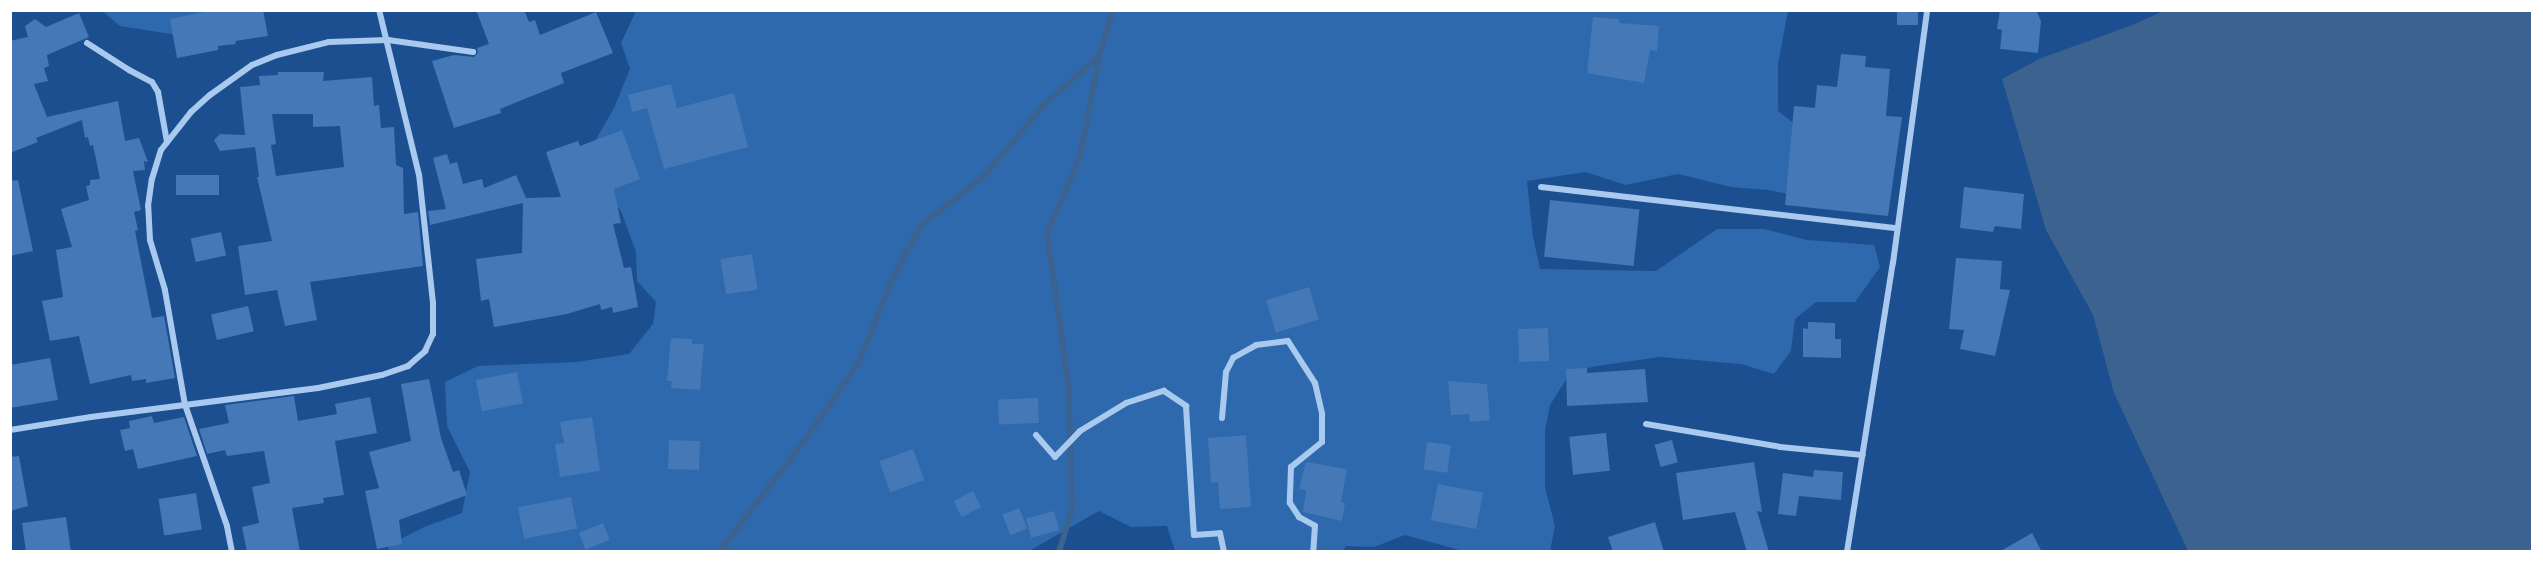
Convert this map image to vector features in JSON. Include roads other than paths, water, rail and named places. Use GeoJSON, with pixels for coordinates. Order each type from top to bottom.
{"type":"FeatureCollection","features":[{"type":"Feature","properties":{"kind":"street"},"geometry":{"type":"LineString","coordinates":[[10,430],[318,388],[382,375],[408,366],[425,351],[434,333],[433,303],[419,175],[379,10]]}},
{"type":"Feature","properties":{"kind":"street"},"geometry":{"type":"LineString","coordinates":[[1847,552],[1897,228],[1927,10]]}},
{"type":"Feature","properties":{"kind":"street"},"geometry":{"type":"LineString","coordinates":[[232,552],[226,526],[185,405],[165,290],[150,240],[148,206],[152,179],[161,150],[191,111],[252,65],[277,55],[311,45],[388,40],[473,52]]}},
{"type":"Feature","properties":{"kind":"street"},"geometry":{"type":"LineString","coordinates":[[87,43],[152,82],[158,92],[167,141]]}},
{"type":"Feature","properties":{"kind":"street"},"geometry":{"type":"LineString","coordinates":[[1540,187],[1897,228]]}},
{"type":"Feature","properties":{"kind":"street"},"geometry":{"type":"LineString","coordinates":[[1222,418],[1226,372],[1233,358],[1256,345],[1288,341],[1315,383],[1322,414],[1322,442],[1291,467],[1290,503],[1299,518],[1315,526],[1313,552]]}},
{"type":"Feature","properties":{"kind":"street"},"geometry":{"type":"LineString","coordinates":[[1036,435],[1055,457],[1080,431],[1126,403],[1164,391],[1186,406],[1194,535],[1220,533],[1224,552]]}},
{"type":"Feature","properties":{"kind":"street"},"geometry":{"type":"LineString","coordinates":[[1646,424],[1780,447],[1863,455]]}},
{"type":"Feature","properties":{"kind":"waterway"},"geometry":{"type":"LineString","coordinates":[[719,552],[805,440],[859,362],[891,282],[920,226],[983,177],[1043,106],[1099,56],[1113,10]]}},
{"type":"Feature","properties":{"kind":"waterway"},"geometry":{"type":"LineString","coordinates":[[1059,552],[1072,509],[1069,391],[1047,233],[1080,157],[1099,57]]}}]}
